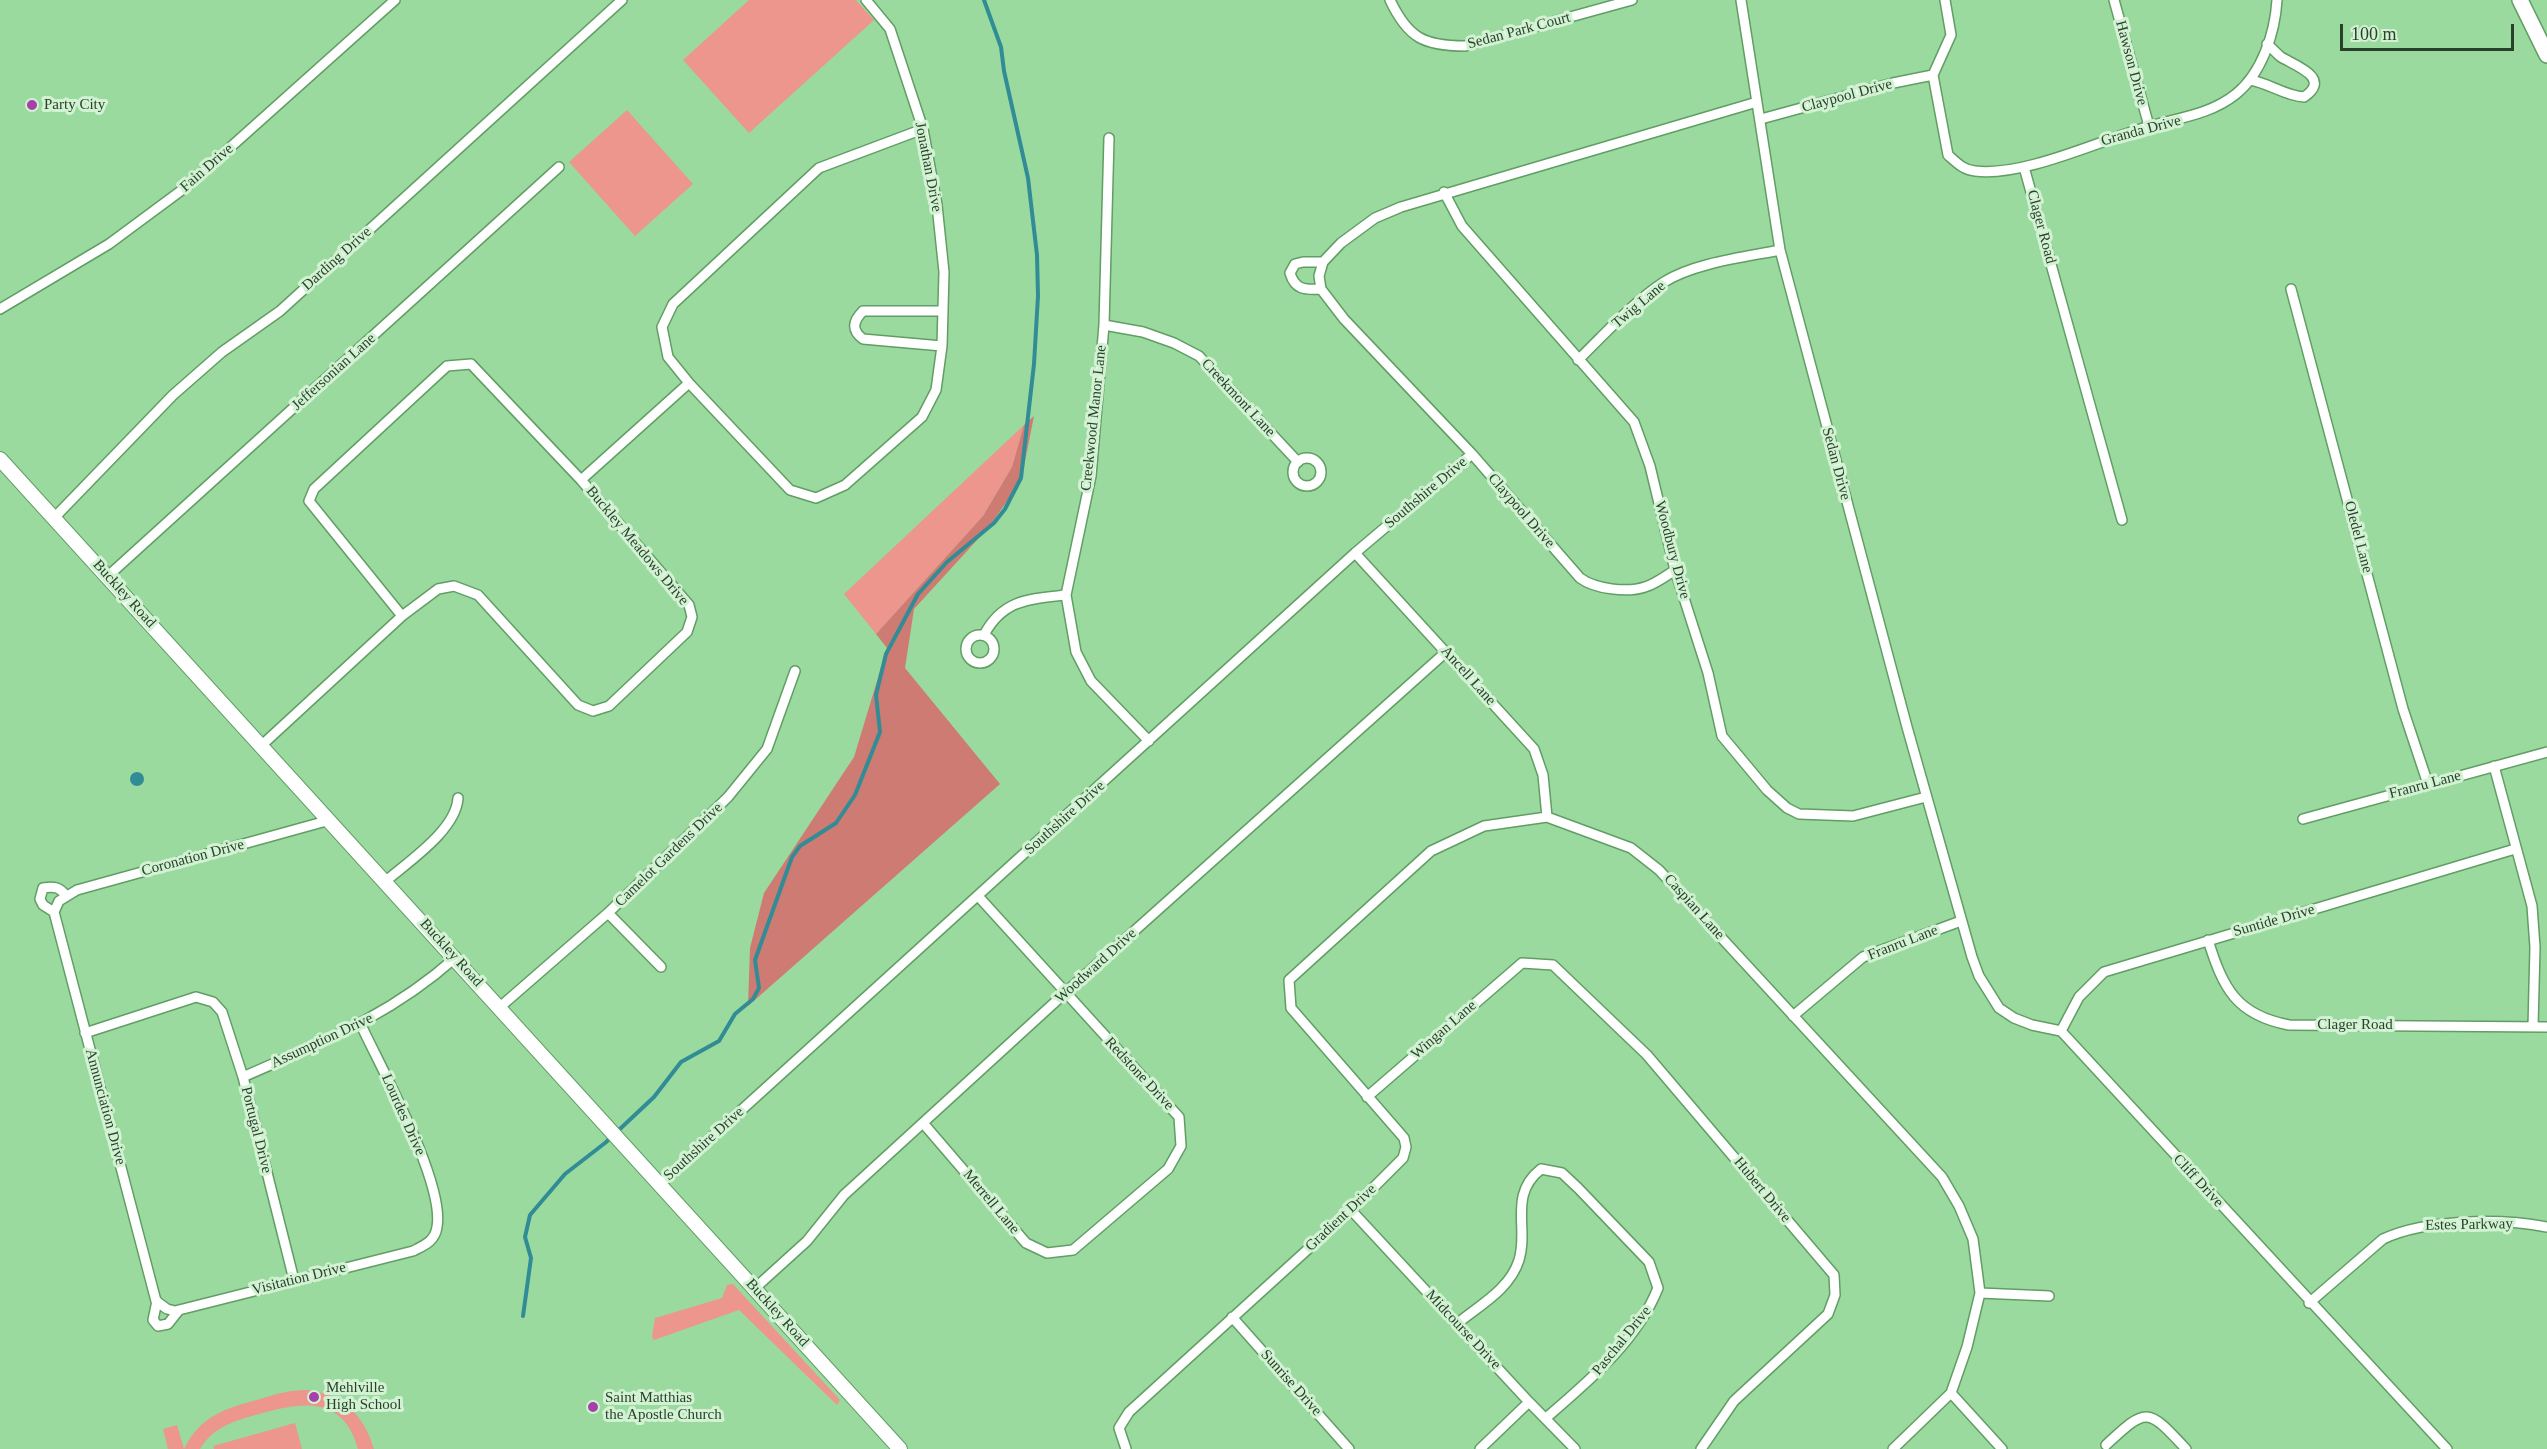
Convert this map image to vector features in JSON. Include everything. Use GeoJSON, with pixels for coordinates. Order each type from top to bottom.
{"type":"FeatureCollection","features":[{"type":"Feature","properties":{"kind":"main road"},"geometry":{"type":"LineString","coordinates":[[2520,0],[2547,55]]}},
{"type":"Feature","properties":{"kind":"street","name":"Fain Drive"},"geometry":{"type":"LineString","coordinates":[[0,309],[109,244],[186,188],[395,0]]}},
{"type":"Feature","properties":{"kind":"street","name":"Darding Drive"},"geometry":{"type":"LineString","coordinates":[[54,518],[173,395],[222,352],[280,310],[622,0]]}},
{"type":"Feature","properties":{"kind":"street","name":"Jonathan Drive"},"geometry":{"type":"LineString","coordinates":[[866,0],[890,29],[923,129],[937,205],[944,272],[942,346]]}},
{"type":"Feature","properties":{"kind":"street","name":"Sedan Park Court"},"geometry":{"type":"LineString","coordinates":[[1390,0],[1410,33],[1437,46],[1465,46],[1632,0]]}},
{"type":"Feature","properties":{"kind":"street","name":"Sedan Drive"},"geometry":{"type":"LineString","coordinates":[[1741,0],[1780,250],[1926,796],[1962,921]]}},
{"type":"Feature","properties":{"kind":"street"},"geometry":{"type":"LineString","coordinates":[[1945,0],[1951,35],[1933,75],[1948,154],[1966,169],[1980,171],[2024,167]]}},
{"type":"Feature","properties":{"kind":"street","name":"Hawson Drive"},"geometry":{"type":"LineString","coordinates":[[2114,0],[2149,126]]}},
{"type":"Feature","properties":{"kind":"street","name":"Granda Drive"},"geometry":{"type":"LineString","coordinates":[[2024,167],[2149,126],[2193,117],[2235,95],[2250,80],[2267,44],[2276,16],[2277,0]]}},
{"type":"Feature","properties":{"kind":"street"},"geometry":{"type":"LineString","coordinates":[[2250,80],[2267,83],[2296,97],[2304,98],[2314,85],[2313,78],[2308,71],[2279,55],[2267,44]]}},
{"type":"Feature","properties":{"kind":"street","name":"Claypool Drive"},"geometry":{"type":"LineString","coordinates":[[1761,119],[1893,83],[1933,75]]}},
{"type":"Feature","properties":{"kind":"street"},"geometry":{"type":"LineString","coordinates":[[1323,262],[1295,264],[1290,273],[1293,282],[1301,289],[1321,289],[1319,276],[1323,262],[1341,243],[1375,218],[1444,192],[1757,102]]}},
{"type":"Feature","properties":{"kind":"street"},"geometry":{"type":"LineString","coordinates":[[923,129],[819,168],[673,304],[662,327],[668,357],[688,383],[790,490],[816,498],[844,484],[922,417],[936,390],[942,346],[863,339],[856,334],[854,325],[857,317],[863,311],[943,311]]}},
{"type":"Feature","properties":{"kind":"street","name":"Creekwood Manor Lane"},"geometry":{"type":"LineString","coordinates":[[1109,138],[1104,325],[1091,476],[1066,595],[1077,652],[1091,681],[1149,741]]}},
{"type":"Feature","properties":{"kind":"street","name":"Jeffersonian Lane"},"geometry":{"type":"LineString","coordinates":[[108,576],[559,166]]}},
{"type":"Feature","properties":{"kind":"street","name":"Clager Road"},"geometry":{"type":"LineString","coordinates":[[2024,167],[2122,520]]}},
{"type":"Feature","properties":{"kind":"street","name":"Woodbury Drive"},"geometry":{"type":"LineString","coordinates":[[1444,192],[1462,226],[1634,422],[1650,466],[1675,570],[1708,673],[1722,736],[1776,800],[1799,814],[1853,816],[1926,796]]}},
{"type":"Feature","properties":{"kind":"street","name":"Twig Lane"},"geometry":{"type":"LineString","coordinates":[[1578,360],[1638,302],[1665,281],[1693,269],[1780,250]]}},
{"type":"Feature","properties":{"kind":"street","name":"Claypool Drive"},"geometry":{"type":"LineString","coordinates":[[1321,289],[1344,319],[1472,454],[1580,578],[1600,589],[1645,587],[1675,570]]}},
{"type":"Feature","properties":{"kind":"street","name":"Oledel Lane"},"geometry":{"type":"LineString","coordinates":[[2292,289],[2403,709],[2428,784]]}},
{"type":"Feature","properties":{"kind":"street","name":"Creekmont Lane"},"geometry":{"type":"LineString","coordinates":[[1104,325],[1143,332],[1174,342],[1199,356],[1298,462]]}},
{"type":"Feature","properties":{"kind":"street","name":"Buckley Meadows Drive"},"geometry":{"type":"LineString","coordinates":[[262,745],[402,616],[438,589],[454,586],[478,595],[578,705],[593,711],[609,706],[687,632],[692,617],[689,604],[581,480],[471,364],[447,366],[314,489],[309,501],[402,616]]}},
{"type":"Feature","properties":{"kind":"street","name":"Buckley Meadows Drive"},"geometry":{"type":"LineString","coordinates":[[581,480],[688,383]]}},
{"type":"Feature","properties":{"kind":"street","name":"Southshire Drive"},"geometry":{"type":"LineString","coordinates":[[660,1184],[1354,553],[1472,454]]}},
{"type":"Feature","properties":{"kind":"street","name":"Buckley Road"},"geometry":{"type":"LineString","coordinates":[[0,459],[456,957],[900,1449]]}},
{"type":"Feature","properties":{"kind":"street","name":"Ancell Lane"},"geometry":{"type":"LineString","coordinates":[[1354,553],[1533,749],[1544,775],[1547,817]]}},
{"type":"Feature","properties":{"kind":"street"},"geometry":{"type":"LineString","coordinates":[[984,635],[991,622],[1002,611],[1032,599],[1066,595]]}},
{"type":"Feature","properties":{"kind":"street","name":"Woodward Drive"},"geometry":{"type":"LineString","coordinates":[[754,1289],[807,1241],[844,1195],[1065,993],[1446,652]]}},
{"type":"Feature","properties":{"kind":"street","name":"Camelot Gardens Drive"},"geometry":{"type":"LineString","coordinates":[[500,1007],[608,913],[728,797],[767,749],[795,671]]}},
{"type":"Feature","properties":{"kind":"street","name":"Franru Lane"},"geometry":{"type":"LineString","coordinates":[[2303,819],[2547,752]]}},
{"type":"Feature","properties":{"kind":"street"},"geometry":{"type":"LineString","coordinates":[[2494,766],[2532,906],[2535,947],[2533,1027]]}},
{"type":"Feature","properties":{"kind":"street"},"geometry":{"type":"LineString","coordinates":[[386,881],[446,828],[454,814],[458,798]]}},
{"type":"Feature","properties":{"kind":"street","name":"Caspian Lane"},"geometry":{"type":"LineString","coordinates":[[1289,980],[1431,851],[1484,826],[1547,817],[1631,848],[1646,858],[1942,1177],[1959,1206],[1972,1239],[1980,1293]]}},
{"type":"Feature","properties":{"kind":"street","name":"Coronation Drive"},"geometry":{"type":"LineString","coordinates":[[62,899],[77,890],[330,820]]}},
{"type":"Feature","properties":{"kind":"street","name":"Suntide Drive"},"geometry":{"type":"LineString","coordinates":[[2061,1031],[2079,997],[2104,972],[2515,849]]}},
{"type":"Feature","properties":{"kind":"street","name":"Annunciation Drive"},"geometry":{"type":"LineString","coordinates":[[62,899],[61,889],[51,886],[43,888],[40,899],[43,905],[54,912],[157,1301],[153,1320],[158,1326],[168,1324],[179,1310]]}},
{"type":"Feature","properties":{"kind":"street","name":"Redstone Drive"},"geometry":{"type":"LineString","coordinates":[[978,896],[1179,1117],[1181,1146],[1168,1170],[1073,1250]]}},
{"type":"Feature","properties":{"kind":"street"},"geometry":{"type":"LineString","coordinates":[[54,912],[62,899]]}},
{"type":"Feature","properties":{"kind":"street"},"geometry":{"type":"LineString","coordinates":[[608,913],[661,967]]}},
{"type":"Feature","properties":{"kind":"street"},"geometry":{"type":"LineString","coordinates":[[1962,921],[1979,976],[1999,1008],[2014,1018],[2061,1031]]}},
{"type":"Feature","properties":{"kind":"street","name":"Franru Lane"},"geometry":{"type":"LineString","coordinates":[[1793,1016],[1863,957],[1962,921]]}},
{"type":"Feature","properties":{"kind":"street","name":"Clager Road"},"geometry":{"type":"LineString","coordinates":[[2208,940],[2218,973],[2233,998],[2267,1021],[2289,1025],[2547,1027]]}},
{"type":"Feature","properties":{"kind":"street","name":"Assumption Drive"},"geometry":{"type":"LineString","coordinates":[[243,1077],[361,1025],[412,994],[456,957]]}},
{"type":"Feature","properties":{"kind":"street","name":"Wingan Lane"},"geometry":{"type":"LineString","coordinates":[[1367,1097],[1522,963]]}},
{"type":"Feature","properties":{"kind":"street","name":"Hubert Drive"},"geometry":{"type":"LineString","coordinates":[[1522,963],[1553,965],[1647,1055],[1834,1275],[1835,1295],[1828,1314],[1734,1401],[1701,1449]]}},
{"type":"Feature","properties":{"kind":"street","name":"Gradient Drive"},"geometry":{"type":"LineString","coordinates":[[1126,1449],[1119,1428],[1128,1412],[1352,1210],[1403,1158],[1406,1147],[1404,1138],[1291,1008],[1289,980]]}},
{"type":"Feature","properties":{"kind":"street","name":"Portugal Drive"},"geometry":{"type":"LineString","coordinates":[[85,1033],[196,997],[213,1002],[222,1012],[243,1077],[294,1280]]}},
{"type":"Feature","properties":{"kind":"street","name":"Lourdes Drive"},"geometry":{"type":"LineString","coordinates":[[361,1025],[421,1151],[438,1210],[437,1228],[430,1243]]}},
{"type":"Feature","properties":{"kind":"street","name":"Cliff Drive"},"geometry":{"type":"LineString","coordinates":[[2061,1031],[2309,1303],[2447,1449]]}},
{"type":"Feature","properties":{"kind":"street","name":"Merrell Lane"},"geometry":{"type":"LineString","coordinates":[[923,1123],[1026,1243],[1047,1253],[1073,1250]]}},
{"type":"Feature","properties":{"kind":"street","name":"Paschal Drive"},"geometry":{"type":"LineString","coordinates":[[1458,1323],[1505,1285],[1514,1272],[1520,1258],[1521,1205],[1528,1179],[1541,1169],[1562,1173],[1649,1262],[1658,1288],[1649,1311],[1596,1375],[1546,1418]]}},
{"type":"Feature","properties":{"kind":"street","name":"Midcourse Drive"},"geometry":{"type":"LineString","coordinates":[[1352,1210],[1575,1449]]}},
{"type":"Feature","properties":{"kind":"street","name":"Estes Parkway"},"geometry":{"type":"LineString","coordinates":[[2309,1303],[2383,1239],[2424,1224],[2510,1223],[2547,1227]]}},
{"type":"Feature","properties":{"kind":"street","name":"Visitation Drive"},"geometry":{"type":"LineString","coordinates":[[157,1301],[167,1309],[179,1310],[413,1251],[430,1243]]}},
{"type":"Feature","properties":{"kind":"street"},"geometry":{"type":"LineString","coordinates":[[1893,1449],[1951,1394],[1967,1347],[1980,1293],[2049,1296]]}},
{"type":"Feature","properties":{"kind":"street","name":"Sunrise Drive"},"geometry":{"type":"LineString","coordinates":[[1232,1317],[1349,1449]]}},
{"type":"Feature","properties":{"kind":"street"},"geometry":{"type":"LineString","coordinates":[[1951,1394],[2002,1449]]}},
{"type":"Feature","properties":{"kind":"street"},"geometry":{"type":"LineString","coordinates":[[1480,1449],[1529,1402]]}},
{"type":"Feature","properties":{"kind":"street"},"geometry":{"type":"LineString","coordinates":[[2106,1445],[2134,1419],[2146,1416],[2166,1428],[2186,1449]]}},
{"type":"Feature","properties":{"kind":"shaded area"},"geometry":{"type":"Polygon","coordinates":[[[749,0],[856,0],[874,20],[749,133],[683,60],[749,0]]]}},
{"type":"Feature","properties":{"kind":"shaded area"},"geometry":{"type":"Polygon","coordinates":[[[627,110],[693,184],[635,236],[569,162],[627,110]]]}},
{"type":"Feature","properties":{"kind":"shaded area"},"geometry":{"type":"Polygon","coordinates":[[[1034,416],[1021,481],[989,527],[914,609],[905,668],[1000,784],[748,1006],[750,948],[764,893],[854,757],[887,648],[876,634],[983,516],[1012,467],[1024,425],[1034,416]]]}},
{"type":"Feature","properties":{"kind":"shaded area"},"geometry":{"type":"Polygon","coordinates":[[[1024,425],[1012,467],[983,516],[876,634],[844,594],[1024,425]]]}},
{"type":"Feature","properties":{"kind":"shaded area"},"geometry":{"type":"Polygon","coordinates":[[[733,1284],[840,1400],[837,1405],[739,1310],[654,1340],[652,1337],[655,1318],[722,1298],[727,1285],[733,1284]]]}},
{"type":"Feature","properties":{"kind":"shaded area"},"geometry":{"type":"Polygon","coordinates":[[[306,1390],[330,1396],[350,1408],[364,1426],[374,1449],[358,1449],[351,1432],[342,1419],[331,1411],[305,1406],[275,1410],[233,1422],[218,1430],[200,1449],[184,1449],[190,1438],[206,1421],[225,1410],[277,1394],[306,1390]]]}},
{"type":"Feature","properties":{"kind":"shaded area"},"geometry":{"type":"Polygon","coordinates":[[[295,1423],[302,1449],[214,1449],[213,1446],[295,1423]]]}},
{"type":"Feature","properties":{"kind":"shaded area"},"geometry":{"type":"Polygon","coordinates":[[[177,1425],[184,1449],[168,1449],[163,1429],[177,1425]]]}},
{"type":"Feature","properties":{"kind":"water"},"geometry":{"type":"Polygon","coordinates":[[[134,772],[140,772],[144,779],[140,786],[134,786],[130,782],[130,776],[134,772]]]}},
{"type":"Feature","properties":{"kind":"waterway"},"geometry":{"type":"LineString","coordinates":[[523,1316],[531,1258],[525,1237],[530,1215],[565,1174],[605,1143],[654,1097],[681,1062],[719,1041],[735,1014],[753,999],[759,988],[755,960],[792,857],[800,846],[836,823],[855,795],[880,732],[876,695],[886,654],[918,594],[947,562],[994,523],[1005,509],[1021,478],[1034,364],[1038,296],[1037,255],[1028,178],[1004,71],[1001,47],[984,0]]}},
{"type":"Feature","properties":{"kind":"place","name":"Party City"},"geometry":{"type":"Point","coordinates":[32,105]}},
{"type":"Feature","properties":{"kind":"place","name":"Mehlville High School"},"geometry":{"type":"Point","coordinates":[314,1397]}},
{"type":"Feature","properties":{"kind":"place","name":"Saint Matthias the Apostle Church"},"geometry":{"type":"Point","coordinates":[593,1407]}}]}
